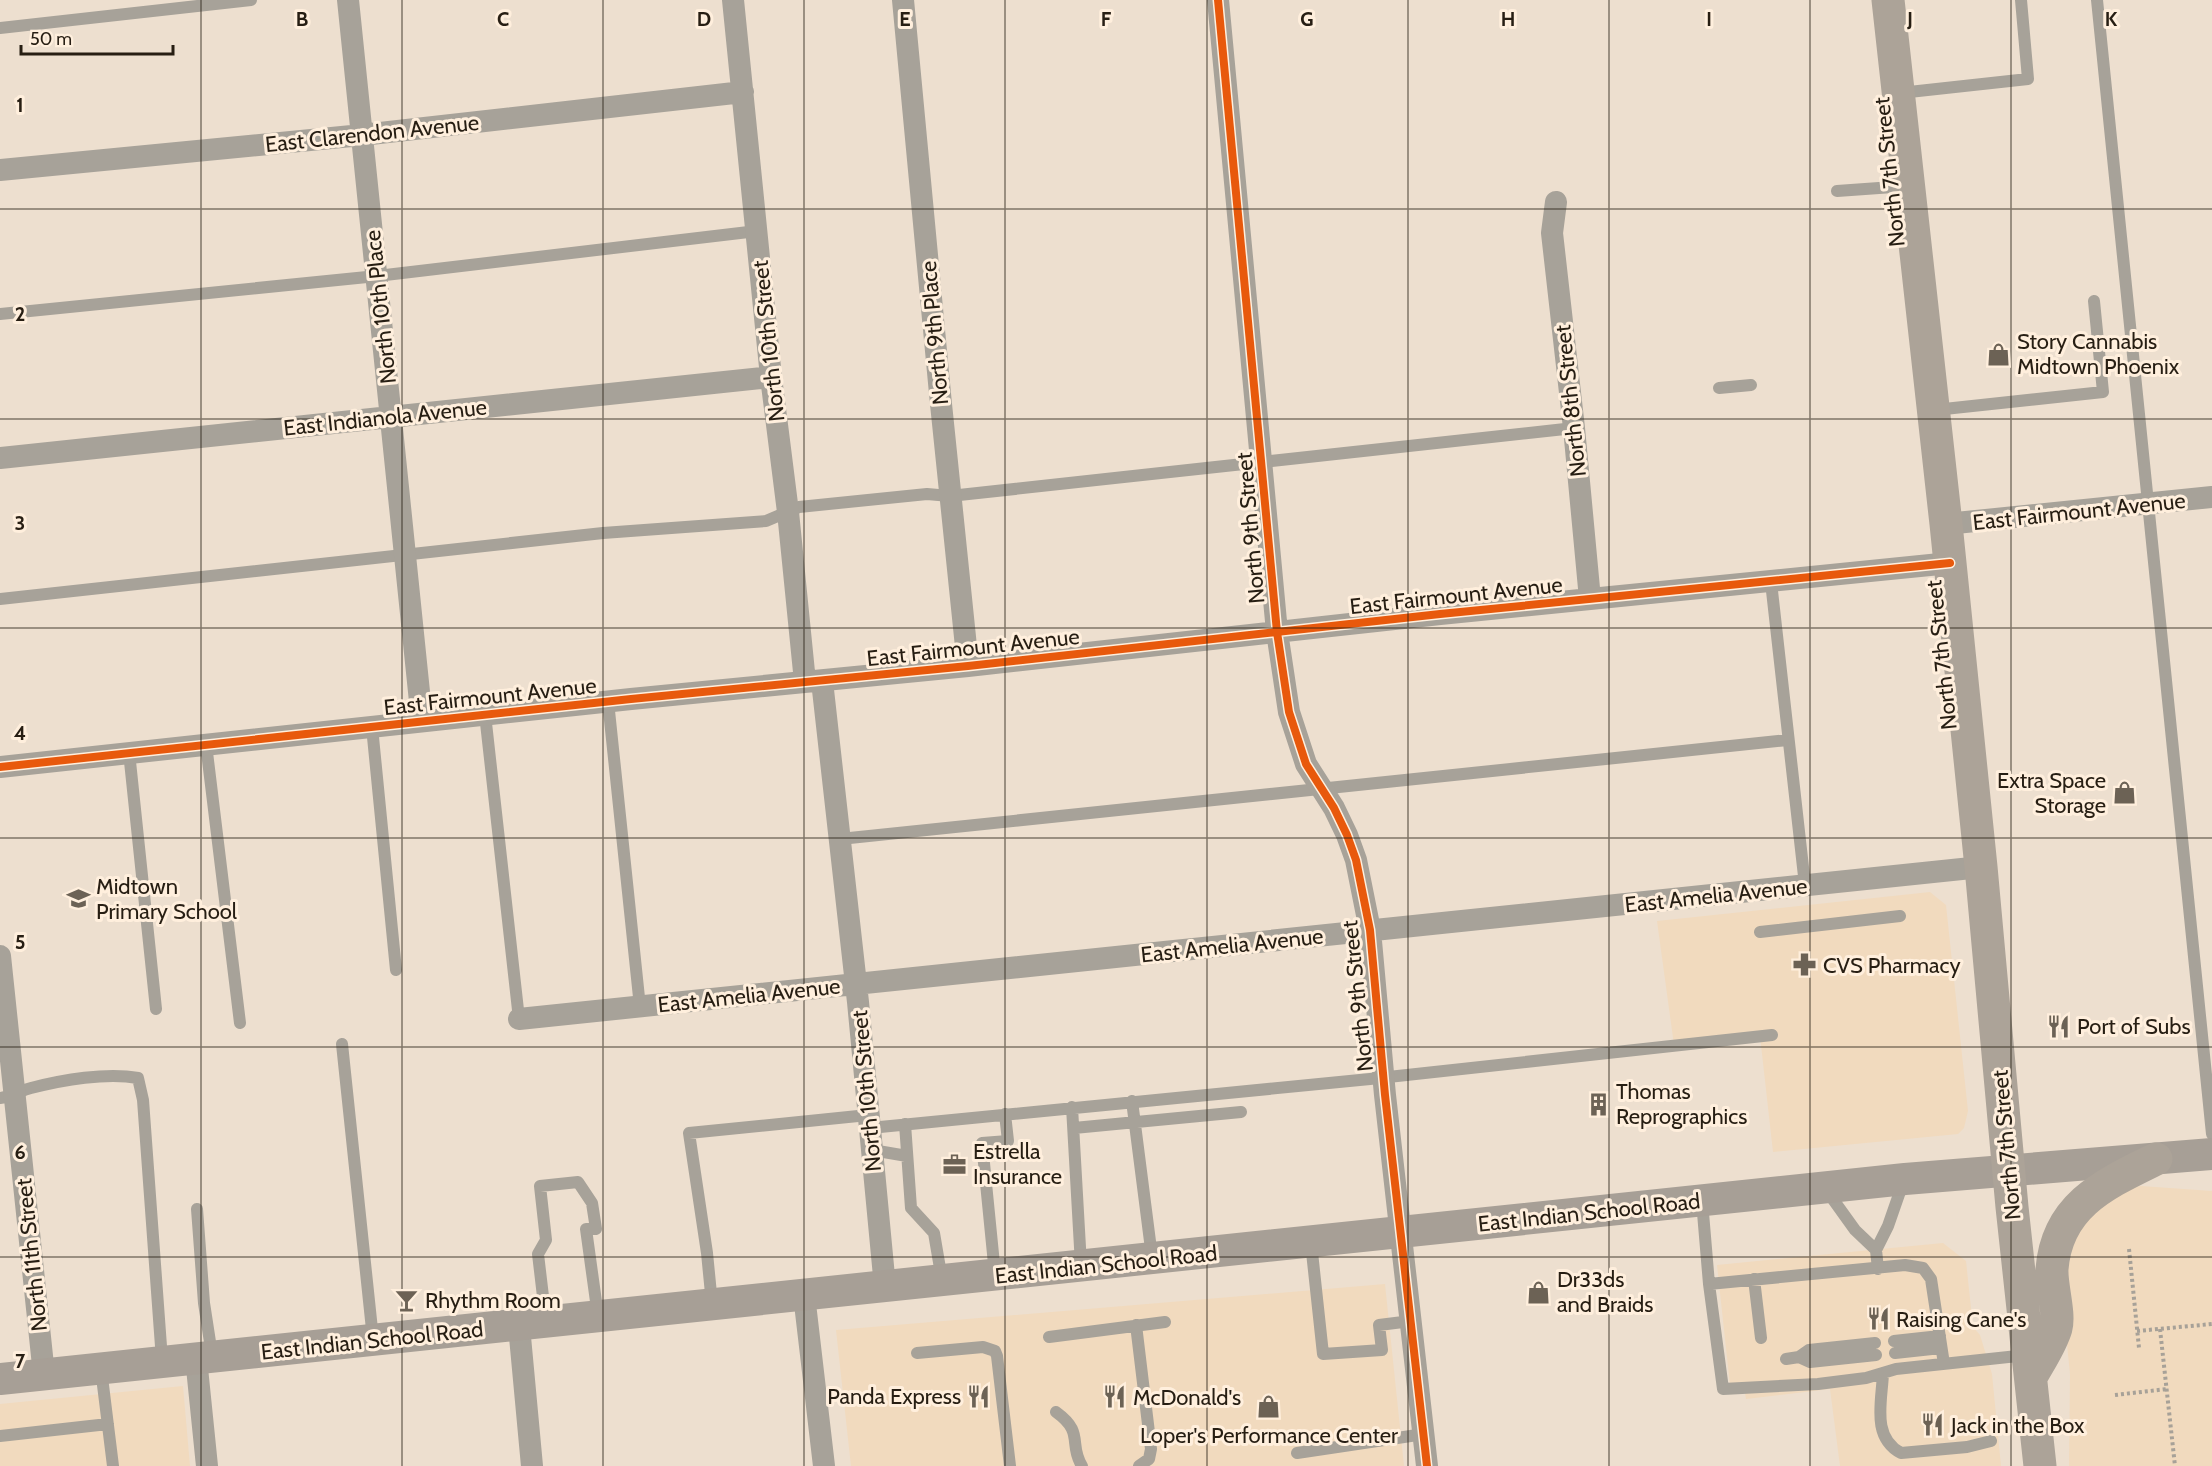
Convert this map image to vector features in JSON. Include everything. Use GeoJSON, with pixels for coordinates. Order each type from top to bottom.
{"type":"FeatureCollection","features":[{"type":"Feature","properties":{"kind":"main road","name":"North 7th Street"},"geometry":{"type":"LineString","coordinates":[[1887,0],[1946,524],[1981,867],[2008,1170],[2040,1466]]}},
{"type":"Feature","properties":{"kind":"main road","name":"East Indian School Road"},"geometry":{"type":"LineString","coordinates":[[0,1379],[1825,1187],[2212,1154]]}},
{"type":"Feature","properties":{"kind":"main road"},"geometry":{"type":"LineString","coordinates":[[2030,1366],[2057,1327],[2052,1270],[2062,1227],[2075,1211],[2101,1188],[2156,1159]]}},
{"type":"Feature","properties":{"kind":"street","name":"North 10th Place"},"geometry":{"type":"LineString","coordinates":[[348,0],[422,721]]}},
{"type":"Feature","properties":{"kind":"street","name":"North 10th Street"},"geometry":{"type":"LineString","coordinates":[[733,0],[771,377],[788,512],[840,839],[885,1287]]}},
{"type":"Feature","properties":{"kind":"street","name":"North 9th Place"},"geometry":{"type":"LineString","coordinates":[[903,0],[968,666]]}},
{"type":"Feature","properties":{"kind":"street","name":"North 9th Street"},"geometry":{"type":"LineString","coordinates":[[1218,0],[1277,632],[1289,712],[1306,764],[1347,835],[1356,860],[1370,930],[1427,1466]]}},
{"type":"Feature","properties":{"kind":"street","name":"East Clarendon Avenue"},"geometry":{"type":"LineString","coordinates":[[0,170],[362,135],[743,92]]}},
{"type":"Feature","properties":{"kind":"street","name":"North 8th Street"},"geometry":{"type":"LineString","coordinates":[[1556,202],[1552,233],[1590,599]]}},
{"type":"Feature","properties":{"kind":"street","name":"East Indianola Avenue"},"geometry":{"type":"LineString","coordinates":[[0,458],[771,377]]}},
{"type":"Feature","properties":{"kind":"street","name":"East Fairmount Avenue"},"geometry":{"type":"LineString","coordinates":[[1946,524],[2212,497]]}},
{"type":"Feature","properties":{"kind":"street","name":"East Fairmount Avenue"},"geometry":{"type":"LineString","coordinates":[[0,767],[608,701],[968,666],[1950,563]]}},
{"type":"Feature","properties":{"kind":"street","name":"East Amelia Avenue"},"geometry":{"type":"LineString","coordinates":[[519,1019],[1981,867]]}},
{"type":"Feature","properties":{"kind":"street","name":"North 11th Street"},"geometry":{"type":"LineString","coordinates":[[0,956],[7,1097],[44,1375]]}},
{"type":"Feature","properties":{"kind":"street"},"geometry":{"type":"LineString","coordinates":[[804,1295],[824,1466]]}},
{"type":"Feature","properties":{"kind":"street"},"geometry":{"type":"LineString","coordinates":[[532,1324],[532,1466]]}},
{"type":"Feature","properties":{"kind":"street"},"geometry":{"type":"LineString","coordinates":[[204,1357],[207,1466]]}},
{"type":"Feature","properties":{"kind":"lane"},"geometry":{"type":"LineString","coordinates":[[0,28],[251,0]]}},
{"type":"Feature","properties":{"kind":"lane"},"geometry":{"type":"LineString","coordinates":[[1898,93],[2028,79],[2021,0]]}},
{"type":"Feature","properties":{"kind":"lane"},"geometry":{"type":"LineString","coordinates":[[2097,0],[2150,504],[2212,1134]]}},
{"type":"Feature","properties":{"kind":"lane"},"geometry":{"type":"LineString","coordinates":[[1837,191],[1908,186]]}},
{"type":"Feature","properties":{"kind":"lane"},"geometry":{"type":"LineString","coordinates":[[0,314],[377,276],[757,231]]}},
{"type":"Feature","properties":{"kind":"lane"},"geometry":{"type":"LineString","coordinates":[[1933,410],[2103,392],[2094,301]]}},
{"type":"Feature","properties":{"kind":"lane"},"geometry":{"type":"LineString","coordinates":[[1719,388],[1751,385]]}},
{"type":"Feature","properties":{"kind":"lane"},"geometry":{"type":"LineString","coordinates":[[0,599],[603,533],[766,521],[799,507],[927,494],[950,496],[1574,428]]}},
{"type":"Feature","properties":{"kind":"lane"},"geometry":{"type":"LineString","coordinates":[[1771,582],[1805,885]]}},
{"type":"Feature","properties":{"kind":"lane"},"geometry":{"type":"LineString","coordinates":[[608,701],[640,1006]]}},
{"type":"Feature","properties":{"kind":"lane"},"geometry":{"type":"LineString","coordinates":[[485,714],[519,1019]]}},
{"type":"Feature","properties":{"kind":"lane"},"geometry":{"type":"LineString","coordinates":[[372,726],[396,970]]}},
{"type":"Feature","properties":{"kind":"lane"},"geometry":{"type":"LineString","coordinates":[[840,839],[1788,740]]}},
{"type":"Feature","properties":{"kind":"lane"},"geometry":{"type":"LineString","coordinates":[[206,744],[240,1023]]}},
{"type":"Feature","properties":{"kind":"lane"},"geometry":{"type":"LineString","coordinates":[[129,752],[156,1009]]}},
{"type":"Feature","properties":{"kind":"lane"},"geometry":{"type":"LineString","coordinates":[[1760,932],[1900,916]]}},
{"type":"Feature","properties":{"kind":"lane"},"geometry":{"type":"LineString","coordinates":[[712,1305],[707,1253],[689,1133],[870,1131],[905,1124],[1337,1082],[1772,1035]]}},
{"type":"Feature","properties":{"kind":"lane"},"geometry":{"type":"LineString","coordinates":[[342,1044],[374,1340]]}},
{"type":"Feature","properties":{"kind":"lane"},"geometry":{"type":"LineString","coordinates":[[7,1097],[28,1089],[72,1080],[122,1075],[138,1078],[142,1100],[162,1362]]}},
{"type":"Feature","properties":{"kind":"lane"},"geometry":{"type":"LineString","coordinates":[[1132,1101],[1152,1258]]}},
{"type":"Feature","properties":{"kind":"lane"},"geometry":{"type":"LineString","coordinates":[[1072,1107],[1081,1266]]}},
{"type":"Feature","properties":{"kind":"lane"},"geometry":{"type":"LineString","coordinates":[[1074,1128],[1241,1112]]}},
{"type":"Feature","properties":{"kind":"lane"},"geometry":{"type":"LineString","coordinates":[[996,1275],[982,1143],[1008,1141],[1005,1114]]}},
{"type":"Feature","properties":{"kind":"lane"},"geometry":{"type":"LineString","coordinates":[[905,1124],[911,1208],[934,1233],[942,1281]]}},
{"type":"Feature","properties":{"kind":"lane"},"geometry":{"type":"LineString","coordinates":[[870,1131],[907,1156]]}},
{"type":"Feature","properties":{"kind":"lane"},"geometry":{"type":"LineString","coordinates":[[1878,1269],[1876,1250],[1888,1226],[1905,1179]]}},
{"type":"Feature","properties":{"kind":"lane"},"geometry":{"type":"LineString","coordinates":[[532,1324],[538,1254],[546,1240],[540,1186],[578,1182],[592,1203],[596,1229],[586,1229],[598,1317]]}},
{"type":"Feature","properties":{"kind":"lane"},"geometry":{"type":"LineString","coordinates":[[1825,1187],[1855,1230],[1876,1250]]}},
{"type":"Feature","properties":{"kind":"lane"},"geometry":{"type":"LineString","coordinates":[[1702,1200],[1709,1284],[1723,1389],[1818,1384],[1866,1378],[1896,1369],[1944,1364],[2030,1366]]}},
{"type":"Feature","properties":{"kind":"lane"},"geometry":{"type":"LineString","coordinates":[[197,1209],[204,1303],[204,1357]]}},
{"type":"Feature","properties":{"kind":"lane"},"geometry":{"type":"LineString","coordinates":[[1311,1242],[1323,1354],[1382,1350],[1379,1325],[1411,1321]]}},
{"type":"Feature","properties":{"kind":"lane"},"geometry":{"type":"LineString","coordinates":[[1709,1284],[1905,1265],[1923,1268],[1931,1279],[1944,1364]]}},
{"type":"Feature","properties":{"kind":"lane"},"geometry":{"type":"LineString","coordinates":[[1754,1279],[1761,1338]]}},
{"type":"Feature","properties":{"kind":"lane"},"geometry":{"type":"LineString","coordinates":[[1048,1337],[1165,1322]]}},
{"type":"Feature","properties":{"kind":"lane"},"geometry":{"type":"LineString","coordinates":[[1136,1325],[1151,1449],[1149,1459],[1139,1466]]}},
{"type":"Feature","properties":{"kind":"lane"},"geometry":{"type":"LineString","coordinates":[[1894,1347],[1941,1342]]}},
{"type":"Feature","properties":{"kind":"lane"},"geometry":{"type":"LineString","coordinates":[[917,1353],[983,1347],[995,1351],[998,1356],[1010,1466]]}},
{"type":"Feature","properties":{"kind":"lane"},"geometry":{"type":"LineString","coordinates":[[1792,1358],[1810,1362],[1876,1349]]}},
{"type":"Feature","properties":{"kind":"lane"},"geometry":{"type":"LineString","coordinates":[[100,1368],[113,1466]]}},
{"type":"Feature","properties":{"kind":"lane"},"geometry":{"type":"LineString","coordinates":[[1883,1373],[1880,1417],[1885,1440],[1893,1449],[1901,1453],[1967,1447],[1991,1441]]}},
{"type":"Feature","properties":{"kind":"lane"},"geometry":{"type":"LineString","coordinates":[[1056,1412],[1071,1425],[1082,1466]]}},
{"type":"Feature","properties":{"kind":"lane"},"geometry":{"type":"LineString","coordinates":[[0,1436],[108,1424]]}},
{"type":"Feature","properties":{"kind":"lane"},"geometry":{"type":"LineString","coordinates":[[1297,1453],[1424,1434]]}},
{"type":"Feature","properties":{"kind":"path"},"geometry":{"type":"LineString","coordinates":[[2129,1249],[2139,1348]]}},
{"type":"Feature","properties":{"kind":"path"},"geometry":{"type":"LineString","coordinates":[[2137,1331],[2212,1324]]}},
{"type":"Feature","properties":{"kind":"path"},"geometry":{"type":"LineString","coordinates":[[2160,1329],[2175,1466]]}},
{"type":"Feature","properties":{"kind":"path"},"geometry":{"type":"LineString","coordinates":[[2115,1395],[2167,1389]]}},
{"type":"Feature","properties":{"kind":"shaded area"},"geometry":{"type":"Polygon","coordinates":[[[1930,892],[1946,905],[1968,1111],[1964,1128],[1958,1134],[1773,1152],[1760,1036],[1674,1045],[1657,921],[1930,892]]]}},
{"type":"Feature","properties":{"kind":"shaded area"},"geometry":{"type":"Polygon","coordinates":[[[2141,1186],[2212,1191],[2212,1466],[2069,1466],[2070,1374],[2060,1274],[2069,1229],[2127,1188],[2141,1186]]]}},
{"type":"Feature","properties":{"kind":"shaded area"},"geometry":{"type":"Polygon","coordinates":[[[1943,1243],[1966,1261],[1973,1327],[1980,1335],[1992,1374],[2001,1466],[1840,1466],[1830,1389],[1746,1399],[1745,1393],[1731,1394],[1717,1265],[1943,1243]]]}},
{"type":"Feature","properties":{"kind":"shaded area"},"geometry":{"type":"Polygon","coordinates":[[[1385,1284],[1404,1466],[851,1466],[836,1330],[1385,1284]]]}},
{"type":"Feature","properties":{"kind":"shaded area"},"geometry":{"type":"Polygon","coordinates":[[[183,1386],[190,1466],[0,1466],[0,1404],[183,1386]]]}},
{"type":"Feature","properties":{"kind":"cycle path"},"geometry":{"type":"LineString","coordinates":[[1218,0],[1277,632],[1289,712],[1306,764],[1334,808],[1347,835],[1356,860],[1370,930],[1385,1095],[1427,1466]]}},
{"type":"Feature","properties":{"kind":"cycle path"},"geometry":{"type":"LineString","coordinates":[[0,767],[631,699],[968,666],[1440,614],[1950,563]]}},
{"type":"Feature","properties":{"kind":"place","name":"Story Cannabis Midtown Phoenix"},"geometry":{"type":"Point","coordinates":[1999,354]}},
{"type":"Feature","properties":{"kind":"place","name":"Extra Space Storage"},"geometry":{"type":"Point","coordinates":[2124,793]}},
{"type":"Feature","properties":{"kind":"place","name":"Midtown Primary School"},"geometry":{"type":"Point","coordinates":[78,899]}},
{"type":"Feature","properties":{"kind":"place","name":"CVS Pharmacy"},"geometry":{"type":"Point","coordinates":[1805,965]}},
{"type":"Feature","properties":{"kind":"place","name":"Port of Subs"},"geometry":{"type":"Point","coordinates":[2059,1026]}},
{"type":"Feature","properties":{"kind":"place","name":"Thomas Reprographics"},"geometry":{"type":"Point","coordinates":[1598,1104]}},
{"type":"Feature","properties":{"kind":"place","name":"Estrella Insurance"},"geometry":{"type":"Point","coordinates":[955,1164]}},
{"type":"Feature","properties":{"kind":"place","name":"Dr33ds and Braids"},"geometry":{"type":"Point","coordinates":[1539,1292]}},
{"type":"Feature","properties":{"kind":"place","name":"Rhythm Room"},"geometry":{"type":"Point","coordinates":[407,1300]}},
{"type":"Feature","properties":{"kind":"place","name":"Raising Cane's"},"geometry":{"type":"Point","coordinates":[1878,1319]}},
{"type":"Feature","properties":{"kind":"place","name":"Panda Express"},"geometry":{"type":"Point","coordinates":[979,1396]}},
{"type":"Feature","properties":{"kind":"place","name":"McDonald's"},"geometry":{"type":"Point","coordinates":[1115,1397]}},
{"type":"Feature","properties":{"kind":"place","name":"Loper's Performance Center"},"geometry":{"type":"Point","coordinates":[1269,1406]}},
{"type":"Feature","properties":{"kind":"place","name":"Jack in the Box"},"geometry":{"type":"Point","coordinates":[1933,1425]}}]}
